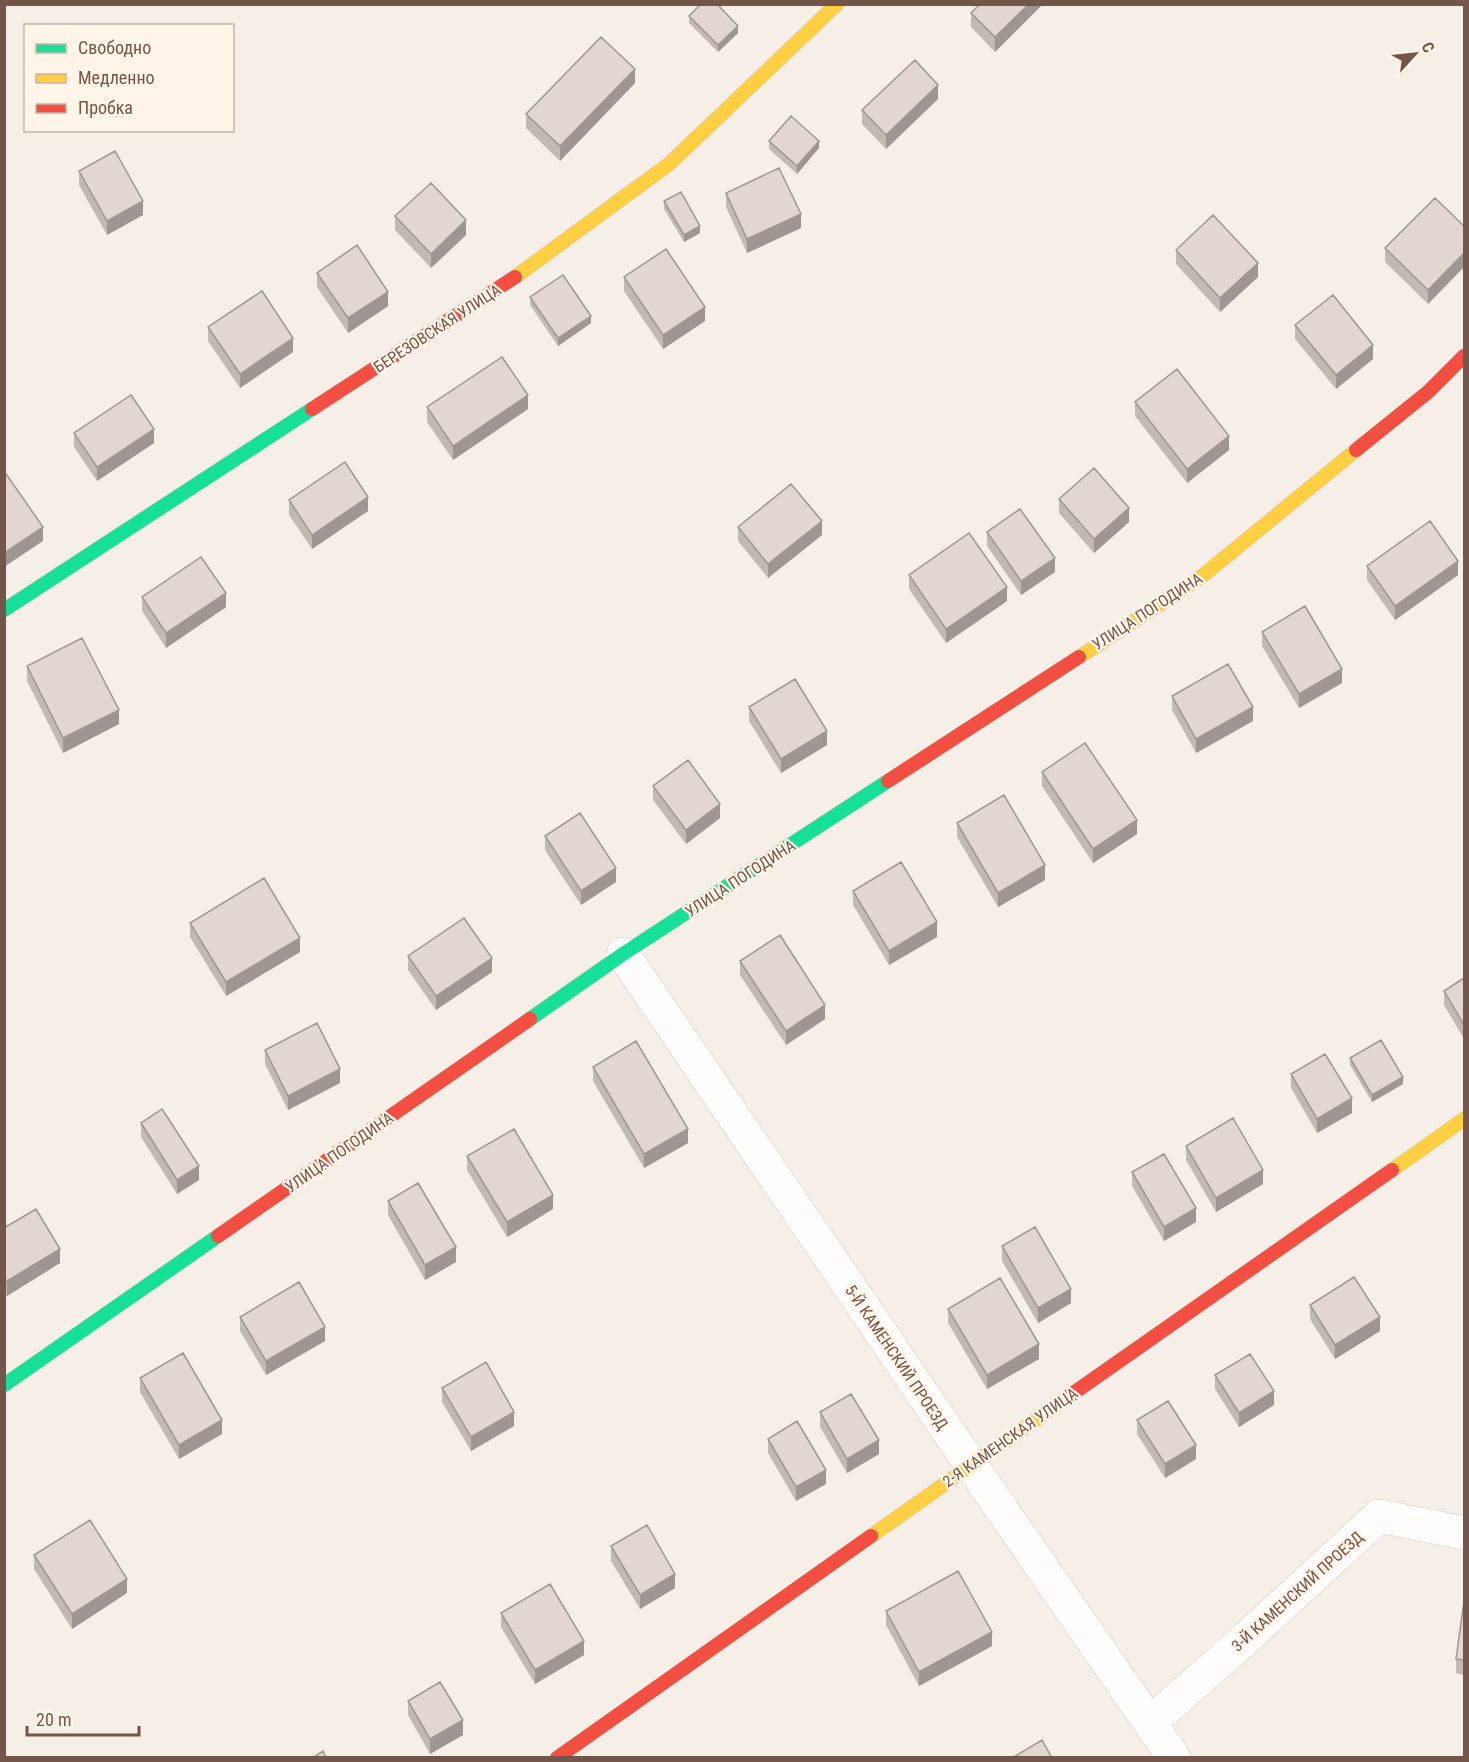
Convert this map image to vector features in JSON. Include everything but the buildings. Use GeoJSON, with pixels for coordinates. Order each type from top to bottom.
{"type":"FeatureCollection","features":[{"type":"Feature","properties":{"kind":"street","name":"БЕРЕЗОВСКАЯ УЛИЦА"},"geometry":{"type":"LineString","coordinates":[[4,610],[520,274],[669,164],[837,4]]}},
{"type":"Feature","properties":{"kind":"street","name":"УЛИЦА ПОГОДИНА"},"geometry":{"type":"LineString","coordinates":[[4,1384],[623,954],[1201,577],[1428,392],[1464,356]]}},
{"type":"Feature","properties":{"kind":"street","name":"5-Й КАМЕНСКИЙ ПРОЕЗД"},"geometry":{"type":"LineString","coordinates":[[623,954],[971,1465],[1174,1758]]}},
{"type":"Feature","properties":{"kind":"street","name":"2-Я КАМЕНСКАЯ УЛИЦА"},"geometry":{"type":"LineString","coordinates":[[557,1758],[1464,1119]]}},
{"type":"Feature","properties":{"kind":"street","name":"3-Й КАМЕНСКИЙ ПРОЕЗД"},"geometry":{"type":"LineString","coordinates":[[1149,1723],[1243,1641],[1379,1516],[1464,1533]]}},
{"type":"Feature","properties":{"kind":"traffic: fast"},"geometry":{"type":"LineString","coordinates":[[4,610],[312,409]]}},
{"type":"Feature","properties":{"kind":"traffic: fast"},"geometry":{"type":"LineString","coordinates":[[530,1019],[623,954],[888,781]]}},
{"type":"Feature","properties":{"kind":"traffic: fast"},"geometry":{"type":"LineString","coordinates":[[4,1385],[218,1236]]}},
{"type":"Feature","properties":{"kind":"traffic: slow"},"geometry":{"type":"LineString","coordinates":[[515,277],[669,164],[837,4]]}},
{"type":"Feature","properties":{"kind":"traffic: slow"},"geometry":{"type":"LineString","coordinates":[[1079,657],[1201,577],[1356,450]]}},
{"type":"Feature","properties":{"kind":"traffic: slow"},"geometry":{"type":"LineString","coordinates":[[1392,1170],[1464,1119]]}},
{"type":"Feature","properties":{"kind":"traffic: slow"},"geometry":{"type":"LineString","coordinates":[[871,1536],[1065,1399]]}},
{"type":"Feature","properties":{"kind":"traffic: jam"},"geometry":{"type":"LineString","coordinates":[[312,409],[515,277]]}},
{"type":"Feature","properties":{"kind":"traffic: jam"},"geometry":{"type":"LineString","coordinates":[[1356,450],[1428,392],[1464,356]]}},
{"type":"Feature","properties":{"kind":"traffic: jam"},"geometry":{"type":"LineString","coordinates":[[888,781],[1079,657]]}},
{"type":"Feature","properties":{"kind":"traffic: jam"},"geometry":{"type":"LineString","coordinates":[[218,1236],[530,1019]]}},
{"type":"Feature","properties":{"kind":"traffic: jam"},"geometry":{"type":"LineString","coordinates":[[1065,1399],[1392,1170]]}},
{"type":"Feature","properties":{"kind":"traffic: jam"},"geometry":{"type":"LineString","coordinates":[[557,1758],[871,1536]]}}]}
